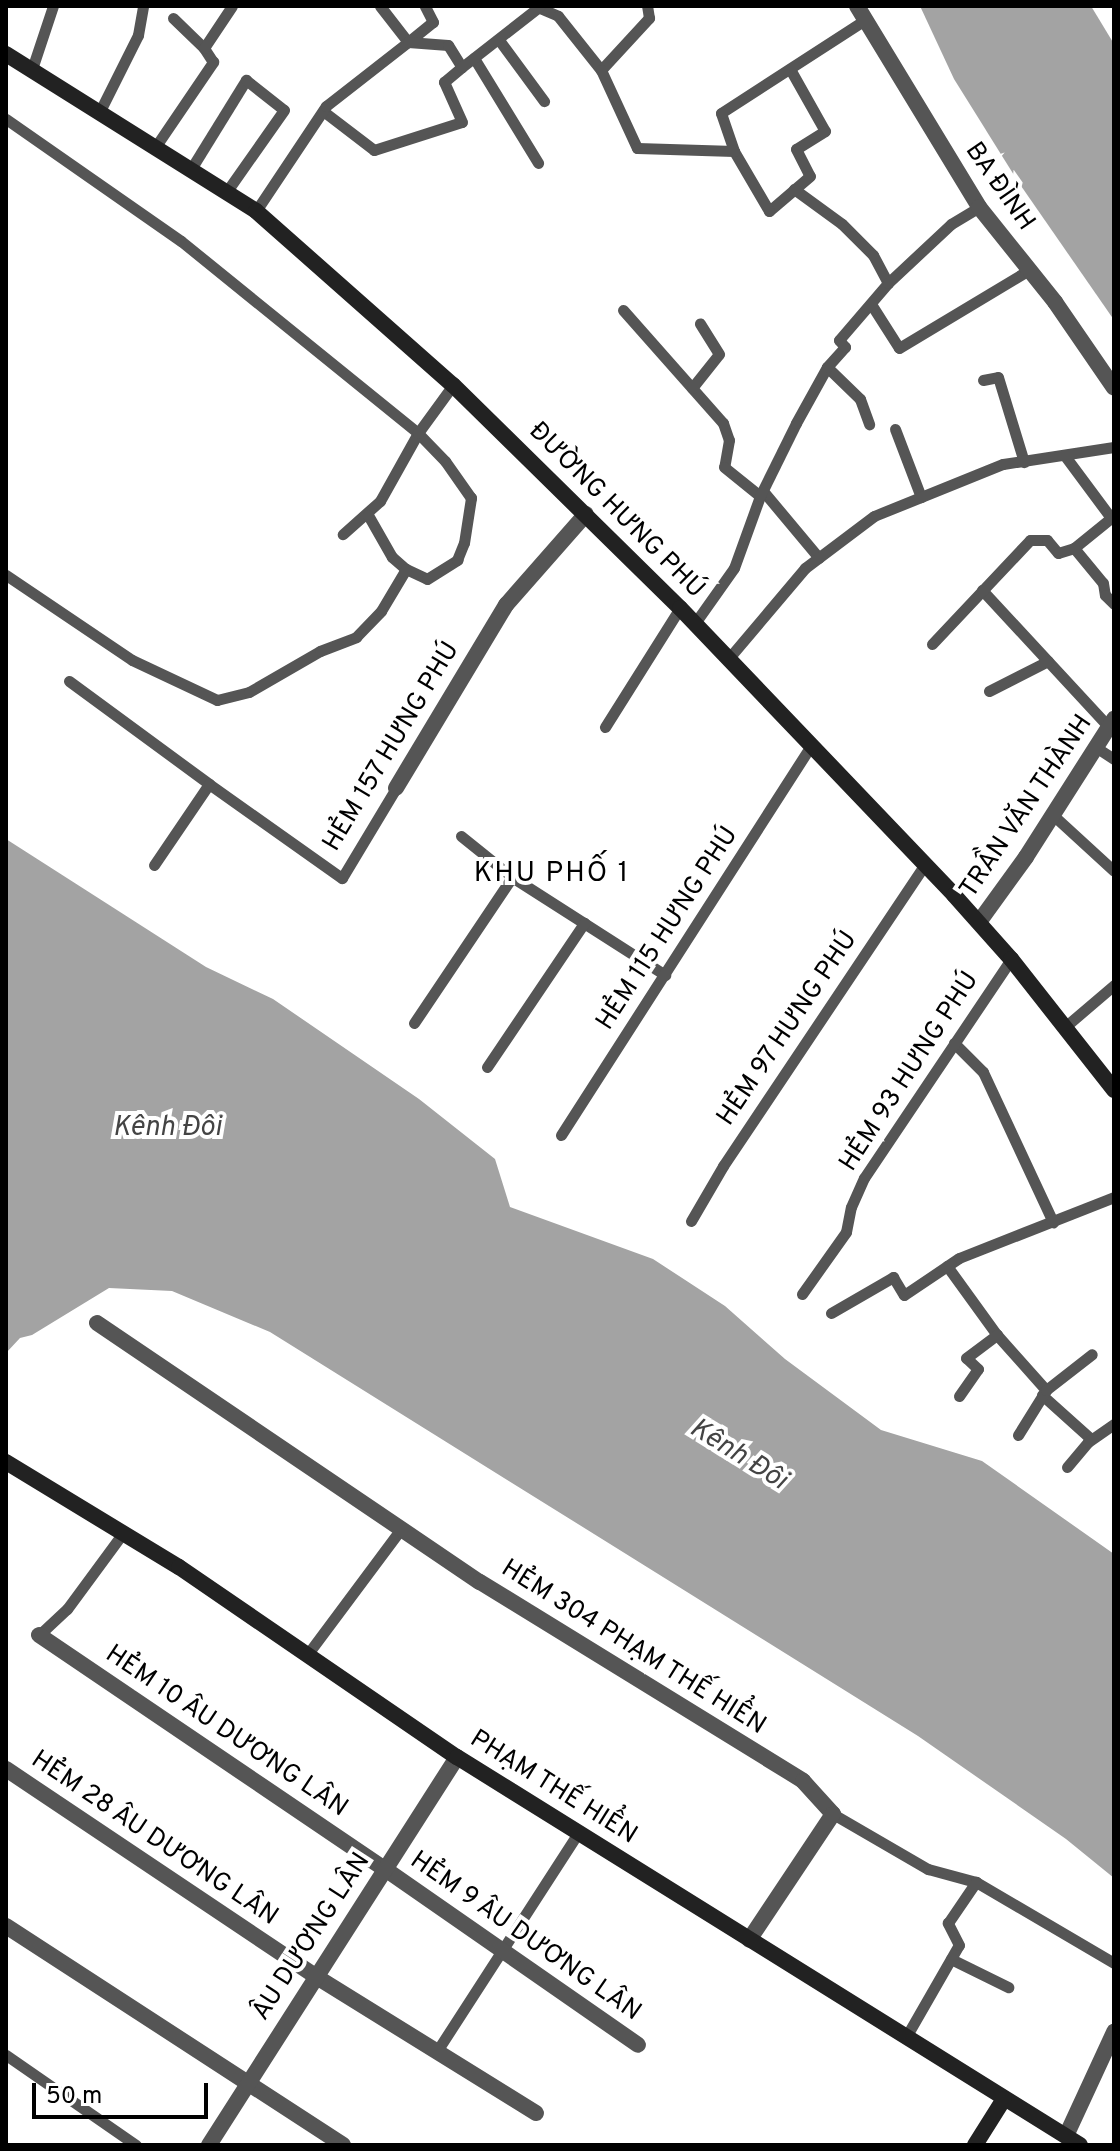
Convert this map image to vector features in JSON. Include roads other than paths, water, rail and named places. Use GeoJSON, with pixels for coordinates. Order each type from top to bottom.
{"type":"FeatureCollection","features":[{"type":"Feature","properties":{"kind":"main road","name":"ĐƯỜNG HƯNG PHÚ"},"geometry":{"type":"LineString","coordinates":[[6,54],[256,211],[453,385],[695,623],[925,864],[1011,959],[1114,1090]]}},
{"type":"Feature","properties":{"kind":"main road","name":"PHẠM THẾ HIỂN"},"geometry":{"type":"LineString","coordinates":[[6,1462],[123,1533],[457,1757],[1073,2140]]}},
{"type":"Feature","properties":{"kind":"main road"},"geometry":{"type":"LineString","coordinates":[[975,2145],[1004,2099]]}},
{"type":"Feature","properties":{"kind":"street","name":"BA ĐÌNH"},"geometry":{"type":"LineString","coordinates":[[861,13],[979,207],[1029,270],[1114,388]]}},
{"type":"Feature","properties":{"kind":"street","name":"HẺM 157 HƯNG PHÚ"},"geometry":{"type":"LineString","coordinates":[[396,788],[506,605],[586,514]]}},
{"type":"Feature","properties":{"kind":"street","name":"TRẦN VĂN THÀNH"},"geometry":{"type":"LineString","coordinates":[[979,922],[1054,816],[1112,723]]}},
{"type":"Feature","properties":{"kind":"street","name":"HẺM 304 PHẠM THẾ HIỂN"},"geometry":{"type":"LineString","coordinates":[[97,1323],[401,1529],[803,1781],[833,1814]]}},
{"type":"Feature","properties":{"kind":"street","name":"HẺM 10 ÂU DƯƠNG LÂN"},"geometry":{"type":"LineString","coordinates":[[39,1635],[385,1869]]}},
{"type":"Feature","properties":{"kind":"street","name":"ÂU DƯƠNG LÂN"},"geometry":{"type":"LineString","coordinates":[[209,2145],[457,1757]]}},
{"type":"Feature","properties":{"kind":"street","name":"HẺM 28 ÂU DƯƠNG LÂN"},"geometry":{"type":"LineString","coordinates":[[6,1769],[315,1976],[536,2113]]}},
{"type":"Feature","properties":{"kind":"street"},"geometry":{"type":"LineString","coordinates":[[749,1940],[833,1814]]}},
{"type":"Feature","properties":{"kind":"street","name":"HẺM 9 ÂU DƯƠNG LÂN"},"geometry":{"type":"LineString","coordinates":[[385,1869],[638,2045]]}},
{"type":"Feature","properties":{"kind":"street"},"geometry":{"type":"LineString","coordinates":[[6,1926],[343,2145]]}},
{"type":"Feature","properties":{"kind":"street"},"geometry":{"type":"LineString","coordinates":[[1073,2140],[1114,2032]]}},
{"type":"Feature","properties":{"kind":"lane"},"geometry":{"type":"LineString","coordinates":[[32,69],[53,6]]}},
{"type":"Feature","properties":{"kind":"lane"},"geometry":{"type":"LineString","coordinates":[[100,111],[138,35],[143,6]]}},
{"type":"Feature","properties":{"kind":"lane"},"geometry":{"type":"LineString","coordinates":[[204,48],[232,6]]}},
{"type":"Feature","properties":{"kind":"lane"},"geometry":{"type":"LineString","coordinates":[[380,6],[408,42],[448,45],[462,67]]}},
{"type":"Feature","properties":{"kind":"lane"},"geometry":{"type":"LineString","coordinates":[[256,211],[323,111],[433,22],[425,6]]}},
{"type":"Feature","properties":{"kind":"lane"},"geometry":{"type":"LineString","coordinates":[[601,70],[649,18],[647,6]]}},
{"type":"Feature","properties":{"kind":"lane"},"geometry":{"type":"LineString","coordinates":[[323,111],[374,150],[462,122],[444,82],[537,7],[558,16],[601,70],[637,148],[734,151]]}},
{"type":"Feature","properties":{"kind":"lane"},"geometry":{"type":"LineString","coordinates":[[790,69],[825,131],[796,149],[810,176],[769,211],[734,151],[721,113],[790,69],[861,13]]}},
{"type":"Feature","properties":{"kind":"lane"},"geometry":{"type":"LineString","coordinates":[[156,146],[213,62],[204,48],[173,18]]}},
{"type":"Feature","properties":{"kind":"lane"},"geometry":{"type":"LineString","coordinates":[[499,40],[544,101]]}},
{"type":"Feature","properties":{"kind":"lane"},"geometry":{"type":"LineString","coordinates":[[474,58],[538,163]]}},
{"type":"Feature","properties":{"kind":"lane"},"geometry":{"type":"LineString","coordinates":[[191,169],[246,80],[284,110],[227,191]]}},
{"type":"Feature","properties":{"kind":"lane"},"geometry":{"type":"LineString","coordinates":[[6,119],[181,241],[418,433],[445,461],[471,498],[464,543],[457,560],[427,579],[406,569],[392,557],[368,515]]}},
{"type":"Feature","properties":{"kind":"lane"},"geometry":{"type":"LineString","coordinates":[[794,189],[842,224],[873,255],[888,283]]}},
{"type":"Feature","properties":{"kind":"lane"},"geometry":{"type":"LineString","coordinates":[[695,623],[734,568],[761,494],[827,367],[845,347],[839,340],[888,283],[951,224],[979,207]]}},
{"type":"Feature","properties":{"kind":"lane"},"geometry":{"type":"LineString","coordinates":[[871,304],[899,348],[1029,270]]}},
{"type":"Feature","properties":{"kind":"lane"},"geometry":{"type":"LineString","coordinates":[[623,310],[723,423],[729,440],[724,467],[761,494],[819,558]]}},
{"type":"Feature","properties":{"kind":"lane"},"geometry":{"type":"LineString","coordinates":[[692,388],[719,354],[700,324]]}},
{"type":"Feature","properties":{"kind":"lane"},"geometry":{"type":"LineString","coordinates":[[827,367],[860,399],[869,424]]}},
{"type":"Feature","properties":{"kind":"lane"},"geometry":{"type":"LineString","coordinates":[[983,380],[998,377],[1024,462]]}},
{"type":"Feature","properties":{"kind":"lane"},"geometry":{"type":"LineString","coordinates":[[343,534],[368,515],[418,433],[453,385]]}},
{"type":"Feature","properties":{"kind":"lane"},"geometry":{"type":"LineString","coordinates":[[895,429],[921,497]]}},
{"type":"Feature","properties":{"kind":"lane"},"geometry":{"type":"LineString","coordinates":[[729,658],[805,568],[874,516],[1003,464],[1114,447]]}},
{"type":"Feature","properties":{"kind":"lane"},"geometry":{"type":"LineString","coordinates":[[932,644],[1030,540],[1047,540],[1058,553],[1074,548],[1111,518],[1065,456]]}},
{"type":"Feature","properties":{"kind":"lane"},"geometry":{"type":"LineString","coordinates":[[1074,548],[1103,583],[1105,595],[1114,604]]}},
{"type":"Feature","properties":{"kind":"lane"},"geometry":{"type":"LineString","coordinates":[[6,575],[132,660],[217,700],[249,692],[320,651],[366,630],[391,598],[406,569]]}},
{"type":"Feature","properties":{"kind":"lane"},"geometry":{"type":"LineString","coordinates":[[982,590],[1048,661],[1112,723]]}},
{"type":"Feature","properties":{"kind":"lane"},"geometry":{"type":"LineString","coordinates":[[605,727],[680,608]]}},
{"type":"Feature","properties":{"kind":"lane"},"geometry":{"type":"LineString","coordinates":[[989,691],[1048,661]]}},
{"type":"Feature","properties":{"kind":"lane","name":"HẺM 157 HƯNG PHÚ"},"geometry":{"type":"LineString","coordinates":[[69,681],[342,878],[396,788]]}},
{"type":"Feature","properties":{"kind":"lane","name":"HẺM 115 HƯNG PHÚ"},"geometry":{"type":"LineString","coordinates":[[561,1135],[811,745]]}},
{"type":"Feature","properties":{"kind":"lane"},"geometry":{"type":"LineString","coordinates":[[1097,748],[1114,759]]}},
{"type":"Feature","properties":{"kind":"lane"},"geometry":{"type":"LineString","coordinates":[[154,865],[209,784]]}},
{"type":"Feature","properties":{"kind":"lane"},"geometry":{"type":"LineString","coordinates":[[1054,816],[1114,871]]}},
{"type":"Feature","properties":{"kind":"lane"},"geometry":{"type":"LineString","coordinates":[[461,836],[512,877],[665,975]]}},
{"type":"Feature","properties":{"kind":"lane","name":"HẺM 97 HƯNG PHÚ"},"geometry":{"type":"LineString","coordinates":[[691,1221],[723,1166],[925,864]]}},
{"type":"Feature","properties":{"kind":"lane"},"geometry":{"type":"LineString","coordinates":[[414,1023],[512,877]]}},
{"type":"Feature","properties":{"kind":"lane"},"geometry":{"type":"LineString","coordinates":[[487,1067],[584,923]]}},
{"type":"Feature","properties":{"kind":"lane","name":"HẺM 93 HƯNG PHÚ"},"geometry":{"type":"LineString","coordinates":[[802,1294],[846,1232],[851,1207],[864,1178],[1011,959]]}},
{"type":"Feature","properties":{"kind":"lane"},"geometry":{"type":"LineString","coordinates":[[1066,1026],[1114,985]]}},
{"type":"Feature","properties":{"kind":"lane"},"geometry":{"type":"LineString","coordinates":[[954,1043],[983,1072],[1053,1222]]}},
{"type":"Feature","properties":{"kind":"lane"},"geometry":{"type":"LineString","coordinates":[[831,1313],[893,1277],[904,1295],[947,1266],[1114,1197]]}},
{"type":"Feature","properties":{"kind":"lane"},"geometry":{"type":"LineString","coordinates":[[947,1266],[997,1335],[1044,1392],[1091,1439]]}},
{"type":"Feature","properties":{"kind":"lane"},"geometry":{"type":"LineString","coordinates":[[959,1396],[978,1369],[966,1358],[997,1335]]}},
{"type":"Feature","properties":{"kind":"lane"},"geometry":{"type":"LineString","coordinates":[[1018,1435],[1044,1392],[1092,1354]]}},
{"type":"Feature","properties":{"kind":"lane"},"geometry":{"type":"LineString","coordinates":[[1067,1467],[1091,1439],[1114,1424]]}},
{"type":"Feature","properties":{"kind":"lane"},"geometry":{"type":"LineString","coordinates":[[307,1655],[401,1529]]}},
{"type":"Feature","properties":{"kind":"lane"},"geometry":{"type":"LineString","coordinates":[[39,1635],[67,1609],[123,1533]]}},
{"type":"Feature","properties":{"kind":"lane","name":"HẺM 304 PHẠM THẾ HIỂN"},"geometry":{"type":"LineString","coordinates":[[833,1814],[928,1869],[976,1882],[1114,1963]]}},
{"type":"Feature","properties":{"kind":"lane"},"geometry":{"type":"LineString","coordinates":[[437,2051],[578,1833]]}},
{"type":"Feature","properties":{"kind":"lane"},"geometry":{"type":"LineString","coordinates":[[906,2037],[959,1945],[948,1923],[976,1882]]}},
{"type":"Feature","properties":{"kind":"lane"},"geometry":{"type":"LineString","coordinates":[[951,1959],[1008,1987]]}},
{"type":"Feature","properties":{"kind":"lane"},"geometry":{"type":"LineString","coordinates":[[6,2055],[136,2145]]}},
{"type":"Feature","properties":{"kind":"water"},"geometry":{"type":"Polygon","coordinates":[[[920,6],[1091,6],[1114,44],[1114,320],[1019,183],[954,79],[920,6]]]}},
{"type":"Feature","properties":{"kind":"water","name":"Kênh Đôi"},"geometry":{"type":"Polygon","coordinates":[[[6,839],[206,967],[273,999],[419,1099],[495,1159],[510,1207],[653,1259],[725,1306],[785,1359],[881,1430],[982,1461],[1114,1554],[1114,1878],[1066,1839],[918,1736],[270,1332],[172,1291],[109,1288],[32,1335],[20,1338],[6,1353],[6,839]]]}},
{"type":"Feature","properties":{"kind":"district","name":"KHU PHỐ 1"},"geometry":{"type":"Point","coordinates":[552,874]}}]}
